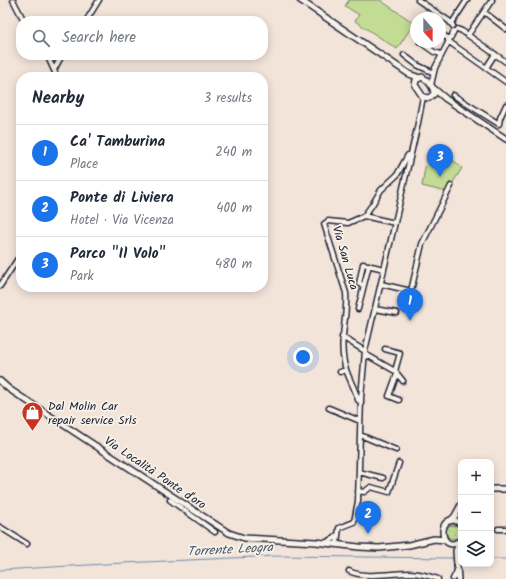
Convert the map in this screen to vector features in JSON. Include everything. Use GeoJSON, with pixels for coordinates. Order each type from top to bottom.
{"type":"FeatureCollection","features":[{"type":"Feature","properties":{"kind":"main road"},"geometry":{"type":"LineString","coordinates":[[300,0],[409,74],[422,78],[446,99],[506,139]]}},
{"type":"Feature","properties":{"kind":"main road"},"geometry":{"type":"LineString","coordinates":[[409,74],[415,82],[416,88],[423,97],[438,96],[446,99]]}},
{"type":"Feature","properties":{"kind":"main road"},"geometry":{"type":"LineString","coordinates":[[415,82],[422,78]]}},
{"type":"Feature","properties":{"kind":"main road"},"geometry":{"type":"LineString","coordinates":[[430,97],[434,94],[432,87]]}},
{"type":"Feature","properties":{"kind":"main road","name":"Via Località Ponte d'oro"},"geometry":{"type":"LineString","coordinates":[[0,381],[9,389],[229,533],[244,538],[379,548],[405,545],[434,539]]}},
{"type":"Feature","properties":{"kind":"main road"},"geometry":{"type":"LineString","coordinates":[[494,489],[506,489]]}},
{"type":"Feature","properties":{"kind":"main road"},"geometry":{"type":"LineString","coordinates":[[434,539],[440,535],[444,525],[450,521],[458,511]]}},
{"type":"Feature","properties":{"kind":"main road"},"geometry":{"type":"LineString","coordinates":[[450,521],[458,522]]}},
{"type":"Feature","properties":{"kind":"main road"},"geometry":{"type":"LineString","coordinates":[[442,532],[447,541],[456,551]]}},
{"type":"Feature","properties":{"kind":"main road"},"geometry":{"type":"LineString","coordinates":[[434,539],[454,543],[458,542]]}},
{"type":"Feature","properties":{"kind":"main road"},"geometry":{"type":"LineString","coordinates":[[456,577],[456,551],[458,547]]}},
{"type":"Feature","properties":{"kind":"street"},"geometry":{"type":"LineString","coordinates":[[13,0],[21,16]]}},
{"type":"Feature","properties":{"kind":"street"},"geometry":{"type":"LineString","coordinates":[[89,16],[100,0]]}},
{"type":"Feature","properties":{"kind":"street"},"geometry":{"type":"LineString","coordinates":[[452,24],[467,0]]}},
{"type":"Feature","properties":{"kind":"street"},"geometry":{"type":"LineString","coordinates":[[468,35],[492,0]]}},
{"type":"Feature","properties":{"kind":"street"},"geometry":{"type":"LineString","coordinates":[[422,1],[456,26],[456,30],[468,35],[506,62]]}},
{"type":"Feature","properties":{"kind":"street"},"geometry":{"type":"LineString","coordinates":[[484,12],[506,29]]}},
{"type":"Feature","properties":{"kind":"street"},"geometry":{"type":"LineString","coordinates":[[422,78],[429,76],[435,68],[448,40],[456,30]]}},
{"type":"Feature","properties":{"kind":"street"},"geometry":{"type":"LineString","coordinates":[[448,40],[506,82]]}},
{"type":"Feature","properties":{"kind":"street"},"geometry":{"type":"LineString","coordinates":[[428,48],[434,52],[442,54]]}},
{"type":"Feature","properties":{"kind":"street"},"geometry":{"type":"LineString","coordinates":[[486,68],[495,54]]}},
{"type":"Feature","properties":{"kind":"street"},"geometry":{"type":"LineString","coordinates":[[404,55],[416,65],[432,72]]}},
{"type":"Feature","properties":{"kind":"street"},"geometry":{"type":"LineString","coordinates":[[49,60],[54,70]]}},
{"type":"Feature","properties":{"kind":"street"},"geometry":{"type":"LineString","coordinates":[[54,70],[59,60]]}},
{"type":"Feature","properties":{"kind":"street"},"geometry":{"type":"LineString","coordinates":[[432,87],[435,68]]}},
{"type":"Feature","properties":{"kind":"street"},"geometry":{"type":"LineString","coordinates":[[453,95],[499,124],[506,105]]}},
{"type":"Feature","properties":{"kind":"street"},"geometry":{"type":"LineString","coordinates":[[337,544],[339,528],[354,522],[358,491],[360,421],[365,352],[422,109],[423,97]]}},
{"type":"Feature","properties":{"kind":"street"},"geometry":{"type":"LineString","coordinates":[[422,109],[430,97]]}},
{"type":"Feature","properties":{"kind":"street"},"geometry":{"type":"LineString","coordinates":[[395,223],[364,216],[382,190],[396,175],[408,155],[410,155]]}},
{"type":"Feature","properties":{"kind":"street"},"geometry":{"type":"LineString","coordinates":[[381,284],[411,291],[422,244],[451,186]]}},
{"type":"Feature","properties":{"kind":"street","name":"Via San Luca"},"geometry":{"type":"LineString","coordinates":[[361,402],[358,400],[344,362],[342,337],[347,302],[346,293],[324,224],[328,221],[348,223],[364,216]]}},
{"type":"Feature","properties":{"kind":"street"},"geometry":{"type":"LineString","coordinates":[[0,286],[16,262]]}},
{"type":"Feature","properties":{"kind":"street"},"geometry":{"type":"LineString","coordinates":[[358,308],[369,265],[384,269]]}},
{"type":"Feature","properties":{"kind":"street"},"geometry":{"type":"LineString","coordinates":[[375,309],[397,313]]}},
{"type":"Feature","properties":{"kind":"street"},"geometry":{"type":"LineString","coordinates":[[342,337],[396,372],[403,381]]}},
{"type":"Feature","properties":{"kind":"street"},"geometry":{"type":"LineString","coordinates":[[385,349],[400,353],[389,396],[399,400]]}},
{"type":"Feature","properties":{"kind":"street"},"geometry":{"type":"LineString","coordinates":[[340,372],[346,370]]}},
{"type":"Feature","properties":{"kind":"street"},"geometry":{"type":"LineString","coordinates":[[329,408],[360,421]]}},
{"type":"Feature","properties":{"kind":"street"},"geometry":{"type":"LineString","coordinates":[[360,435],[396,450]]}},
{"type":"Feature","properties":{"kind":"street"},"geometry":{"type":"LineString","coordinates":[[358,491],[364,492],[370,487],[389,492],[399,463]]}},
{"type":"Feature","properties":{"kind":"street"},"geometry":{"type":"LineString","coordinates":[[359,472],[383,478]]}},
{"type":"Feature","properties":{"kind":"street","name":"Via Località Ponte d'oro"},"geometry":{"type":"LineString","coordinates":[[170,500],[215,532]]}},
{"type":"Feature","properties":{"kind":"street"},"geometry":{"type":"LineString","coordinates":[[0,527],[28,544]]}},
{"type":"Feature","properties":{"kind":"street"},"geometry":{"type":"LineString","coordinates":[[498,529],[506,529]]}},
{"type":"Feature","properties":{"kind":"street"},"geometry":{"type":"LineString","coordinates":[[325,543],[338,535]]}},
{"type":"Feature","properties":{"kind":"street"},"geometry":{"type":"LineString","coordinates":[[349,571],[355,576],[367,578],[409,573],[420,574],[428,578],[438,579]]}},
{"type":"Feature","properties":{"kind":"green space"},"geometry":{"type":"Polygon","coordinates":[[[349,0],[380,0],[410,20],[410,29],[397,49],[355,21],[359,15],[345,6],[349,0]]]}},
{"type":"Feature","properties":{"kind":"green space"},"geometry":{"type":"Polygon","coordinates":[[[427,155],[454,161],[462,168],[447,192],[422,186],[427,155]]]}},
{"type":"Feature","properties":{"kind":"green space"},"geometry":{"type":"Polygon","coordinates":[[[450,525],[456,525],[458,527],[458,537],[456,539],[450,539],[446,535],[446,529],[450,525]]]}},
{"type":"Feature","properties":{"kind":"waterway","name":"Torrente Leogra"},"geometry":{"type":"LineString","coordinates":[[0,570],[277,556],[454,558]]}},
{"type":"Feature","properties":{"kind":"waterway","name":"Torrente Leogra"},"geometry":{"type":"LineString","coordinates":[[494,559],[506,559]]}},
{"type":"Feature","properties":{"kind":"place","name":"Parco \"Il Volo\""},"geometry":{"type":"Point","coordinates":[440,177]}},
{"type":"Feature","properties":{"kind":"place","name":"Ca' Tamburina"},"geometry":{"type":"Point","coordinates":[410,321]}},
{"type":"Feature","properties":{"kind":"place","name":"Dal Molin Car repair service Srls"},"geometry":{"type":"Point","coordinates":[32,432]}},
{"type":"Feature","properties":{"kind":"place","name":"Ponte di Liviera"},"geometry":{"type":"Point","coordinates":[368,534]}}]}
